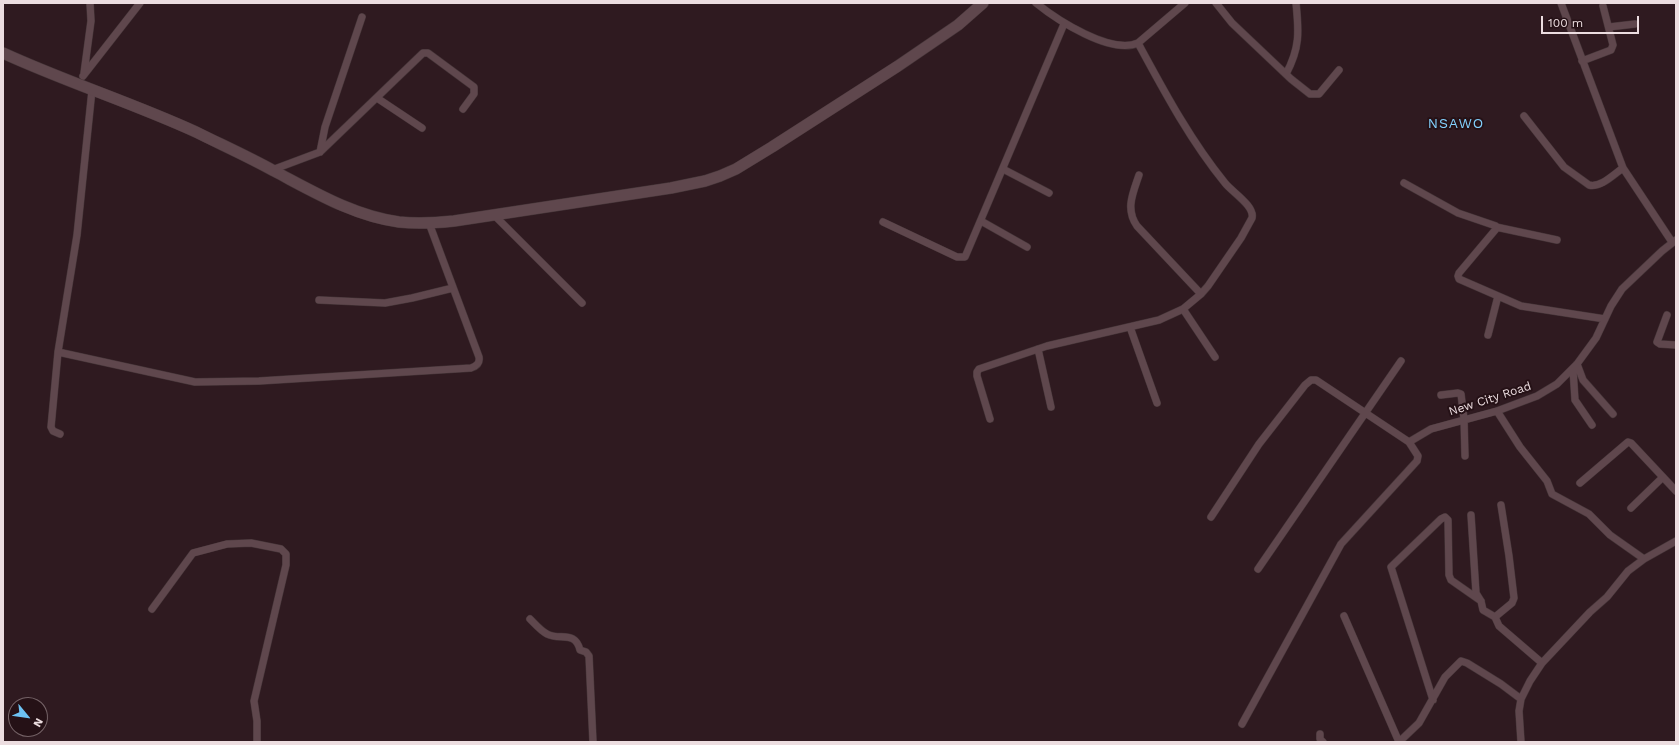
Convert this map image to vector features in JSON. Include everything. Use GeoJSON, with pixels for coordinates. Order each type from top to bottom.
{"type":"FeatureCollection","features":[{"type":"Feature","properties":{"kind":"street"},"geometry":{"type":"LineString","coordinates":[[84,76],[91,21],[90,3]]}},
{"type":"Feature","properties":{"kind":"street"},"geometry":{"type":"LineString","coordinates":[[74,83],[84,76],[140,3]]}},
{"type":"Feature","properties":{"kind":"street"},"geometry":{"type":"LineString","coordinates":[[3,53],[74,83],[136,106],[196,132],[334,201],[368,215],[399,222],[429,223],[454,221],[671,188],[705,181],[720,176],[736,169],[772,147],[898,66],[958,25],[983,3]]}},
{"type":"Feature","properties":{"kind":"street"},"geometry":{"type":"LineString","coordinates":[[1036,3],[1064,24],[1089,36],[1125,46],[1138,43],[1184,3]]}},
{"type":"Feature","properties":{"kind":"street"},"geometry":{"type":"LineString","coordinates":[[1216,3],[1236,27],[1306,91],[1316,95],[1323,91],[1339,70]]}},
{"type":"Feature","properties":{"kind":"street"},"geometry":{"type":"LineString","coordinates":[[1286,74],[1295,55],[1299,36],[1296,3]]}},
{"type":"Feature","properties":{"kind":"street"},"geometry":{"type":"LineString","coordinates":[[1561,3],[1623,168],[1674,241]]}},
{"type":"Feature","properties":{"kind":"street"},"geometry":{"type":"LineString","coordinates":[[1582,61],[1611,50],[1613,45],[1603,6]]}},
{"type":"Feature","properties":{"kind":"street"},"geometry":{"type":"LineString","coordinates":[[320,152],[325,127],[362,17]]}},
{"type":"Feature","properties":{"kind":"street"},"geometry":{"type":"LineString","coordinates":[[882,222],[920,238],[957,257],[963,258],[966,255],[1064,24]]}},
{"type":"Feature","properties":{"kind":"street"},"geometry":{"type":"LineString","coordinates":[[1609,27],[1635,24]]}},
{"type":"Feature","properties":{"kind":"street"},"geometry":{"type":"LineString","coordinates":[[990,419],[977,376],[978,370],[1038,349],[1159,320],[1183,309],[1201,294],[1250,224],[1253,215],[1248,206],[1231,191],[1220,178],[1185,127],[1138,43]]}},
{"type":"Feature","properties":{"kind":"street"},"geometry":{"type":"LineString","coordinates":[[272,170],[320,152],[423,53],[428,53],[475,89],[474,94],[463,109]]}},
{"type":"Feature","properties":{"kind":"street"},"geometry":{"type":"LineString","coordinates":[[60,434],[53,431],[51,427],[58,352],[77,235],[92,90]]}},
{"type":"Feature","properties":{"kind":"street"},"geometry":{"type":"LineString","coordinates":[[377,98],[422,128]]}},
{"type":"Feature","properties":{"kind":"street"},"geometry":{"type":"LineString","coordinates":[[1524,116],[1564,167],[1589,185],[1594,187],[1599,185],[1623,168]]}},
{"type":"Feature","properties":{"kind":"street"},"geometry":{"type":"LineString","coordinates":[[1003,169],[1049,193]]}},
{"type":"Feature","properties":{"kind":"street"},"geometry":{"type":"LineString","coordinates":[[1139,175],[1130,208],[1132,218],[1136,226],[1201,294]]}},
{"type":"Feature","properties":{"kind":"street"},"geometry":{"type":"LineString","coordinates":[[1404,183],[1454,210],[1494,224],[1496,227],[1556,240]]}},
{"type":"Feature","properties":{"kind":"street"},"geometry":{"type":"LineString","coordinates":[[493,214],[582,303]]}},
{"type":"Feature","properties":{"kind":"street"},"geometry":{"type":"LineString","coordinates":[[981,221],[1027,247]]}},
{"type":"Feature","properties":{"kind":"street"},"geometry":{"type":"LineString","coordinates":[[58,352],[195,382],[260,381],[471,368],[477,365],[479,357],[429,223]]}},
{"type":"Feature","properties":{"kind":"street"},"geometry":{"type":"LineString","coordinates":[[1496,227],[1458,276],[1459,279],[1464,283],[1521,306],[1605,319]]}},
{"type":"Feature","properties":{"kind":"street","name":"New City Road"},"geometry":{"type":"LineString","coordinates":[[1409,442],[1431,429],[1497,410],[1537,396],[1557,384],[1575,366],[1596,338],[1611,306],[1626,284],[1674,241]]}},
{"type":"Feature","properties":{"kind":"street"},"geometry":{"type":"LineString","coordinates":[[319,300],[385,303],[453,288]]}},
{"type":"Feature","properties":{"kind":"street"},"geometry":{"type":"LineString","coordinates":[[1488,335],[1498,296]]}},
{"type":"Feature","properties":{"kind":"street"},"geometry":{"type":"LineString","coordinates":[[1183,309],[1215,357]]}},
{"type":"Feature","properties":{"kind":"street"},"geometry":{"type":"LineString","coordinates":[[1667,315],[1657,342],[1660,344],[1676,345]]}},
{"type":"Feature","properties":{"kind":"street"},"geometry":{"type":"LineString","coordinates":[[1130,327],[1157,403]]}},
{"type":"Feature","properties":{"kind":"street"},"geometry":{"type":"LineString","coordinates":[[1038,349],[1052,407]]}},
{"type":"Feature","properties":{"kind":"street"},"geometry":{"type":"LineString","coordinates":[[1258,569],[1401,361]]}},
{"type":"Feature","properties":{"kind":"street"},"geometry":{"type":"LineString","coordinates":[[1575,366],[1583,380],[1613,414]]}},
{"type":"Feature","properties":{"kind":"street"},"geometry":{"type":"LineString","coordinates":[[1575,366],[1575,400],[1592,425]]}},
{"type":"Feature","properties":{"kind":"street"},"geometry":{"type":"LineString","coordinates":[[1211,517],[1259,444],[1307,382],[1311,380],[1316,380],[1409,442],[1418,456],[1417,461],[1341,544],[1242,724]]}},
{"type":"Feature","properties":{"kind":"street"},"geometry":{"type":"LineString","coordinates":[[1441,395],[1458,392],[1461,394],[1464,419],[1465,456]]}},
{"type":"Feature","properties":{"kind":"street"},"geometry":{"type":"LineString","coordinates":[[1497,410],[1520,447],[1547,481],[1552,494],[1589,514],[1610,535],[1644,559]]}},
{"type":"Feature","properties":{"kind":"street"},"geometry":{"type":"LineString","coordinates":[[1580,483],[1628,442],[1631,443],[1676,491]]}},
{"type":"Feature","properties":{"kind":"street"},"geometry":{"type":"LineString","coordinates":[[1631,508],[1663,477]]}},
{"type":"Feature","properties":{"kind":"street"},"geometry":{"type":"LineString","coordinates":[[1495,617],[1512,603],[1514,598],[1501,505]]}},
{"type":"Feature","properties":{"kind":"street"},"geometry":{"type":"LineString","coordinates":[[1472,515],[1476,593],[1481,601],[1483,610],[1495,617],[1499,626],[1542,663]]}},
{"type":"Feature","properties":{"kind":"street"},"geometry":{"type":"LineString","coordinates":[[1433,700],[1391,567],[1441,519],[1445,517],[1448,520],[1449,575],[1452,580],[1481,601]]}},
{"type":"Feature","properties":{"kind":"street"},"geometry":{"type":"LineString","coordinates":[[1521,742],[1519,711],[1521,699],[1530,681],[1542,663],[1590,612],[1608,597],[1628,571],[1644,559],[1676,541]]}},
{"type":"Feature","properties":{"kind":"street"},"geometry":{"type":"LineString","coordinates":[[152,609],[194,553],[227,544],[251,543],[281,549],[286,554],[284,572],[254,702],[257,721],[257,742]]}},
{"type":"Feature","properties":{"kind":"street"},"geometry":{"type":"LineString","coordinates":[[1344,616],[1399,742],[1419,722],[1445,677],[1461,662],[1467,663],[1501,684],[1521,699]]}},
{"type":"Feature","properties":{"kind":"street"},"geometry":{"type":"LineString","coordinates":[[530,619],[547,634],[573,639],[578,642],[580,650],[586,652],[589,656],[593,742]]}},
{"type":"Feature","properties":{"kind":"street"},"geometry":{"type":"LineString","coordinates":[[1320,734],[1320,739],[1323,742]]}},
{"type":"Feature","properties":{"kind":"district","name":"NSAWO"},"geometry":{"type":"Point","coordinates":[1456,124]}}]}
